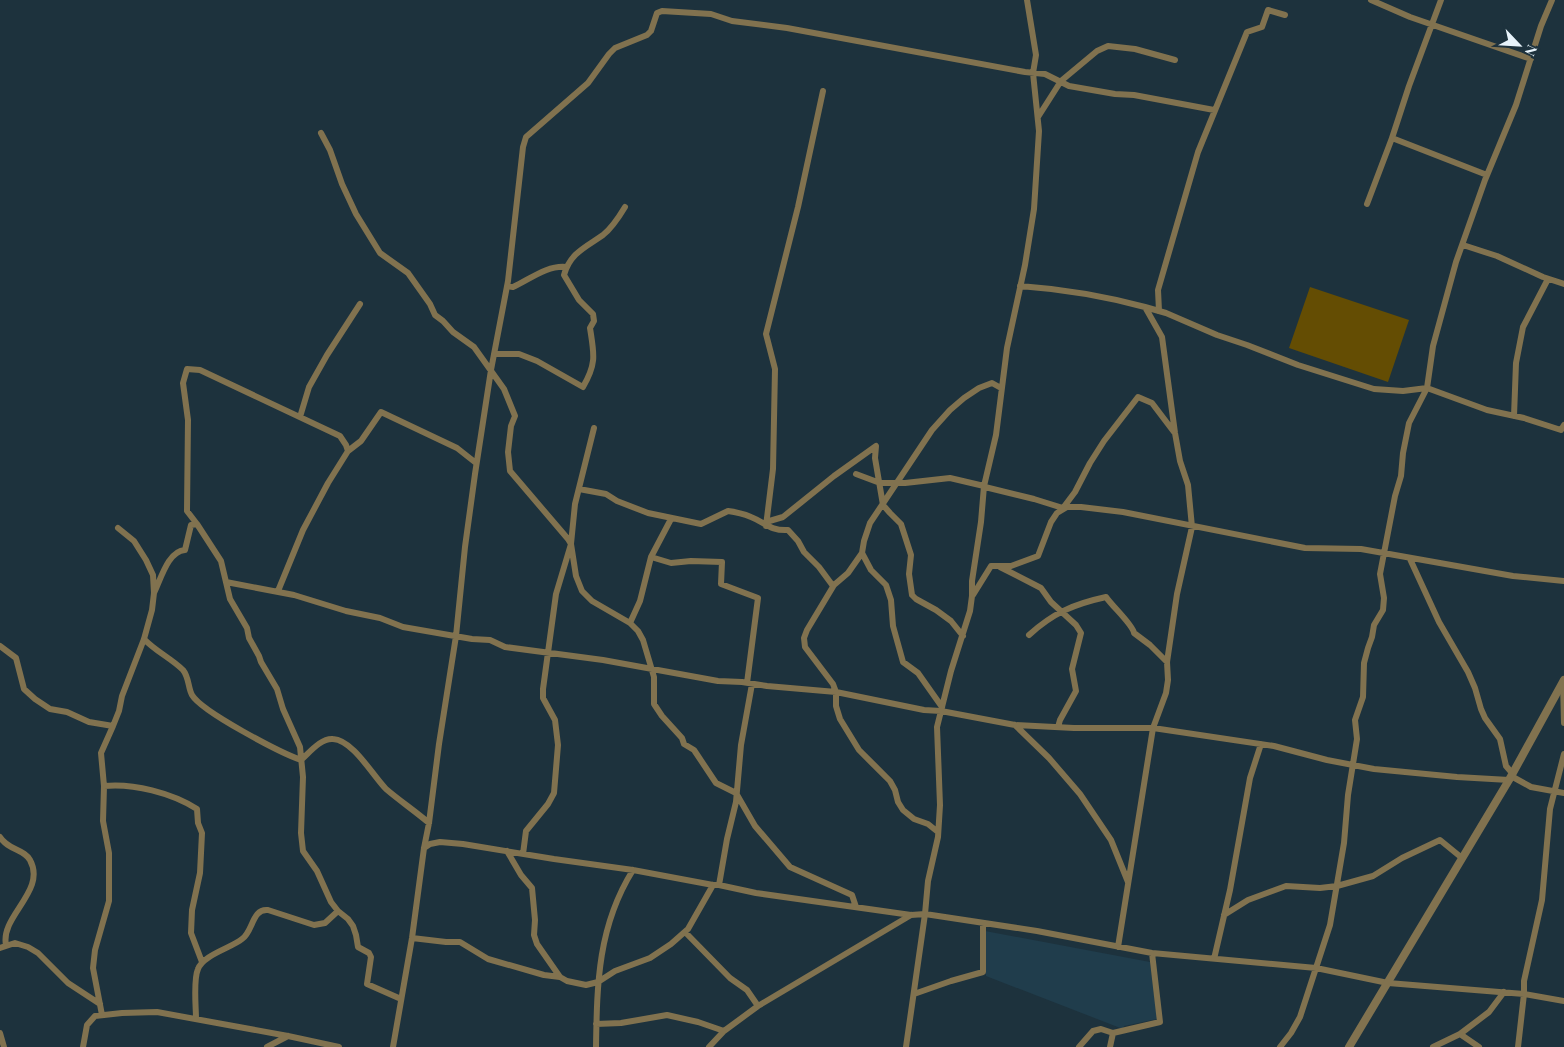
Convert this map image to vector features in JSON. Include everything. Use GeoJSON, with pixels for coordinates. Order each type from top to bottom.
{"type":"FeatureCollection","features":[{"type":"Feature","properties":{"kind":"street"},"geometry":{"type":"LineString","coordinates":[[906,1047],[928,881],[938,832],[940,805],[937,727],[967,622],[972,596],[972,581],[984,487],[996,435],[1007,348],[1025,265],[1034,209],[1039,148],[1033,73],[1036,55],[1027,0]]}},
{"type":"Feature","properties":{"kind":"street"},"geometry":{"type":"LineString","coordinates":[[1371,0],[1410,17],[1531,59]]}},
{"type":"Feature","properties":{"kind":"street"},"geometry":{"type":"LineString","coordinates":[[1367,204],[1441,0]]}},
{"type":"Feature","properties":{"kind":"street"},"geometry":{"type":"LineString","coordinates":[[1280,1047],[1300,1017],[1328,932],[1344,843],[1348,795],[1357,739],[1355,720],[1363,697],[1364,663],[1374,625],[1383,610],[1384,594],[1380,574],[1395,496],[1401,476],[1409,423],[1427,388],[1433,346],[1456,262],[1487,175],[1516,104],[1540,26],[1552,0]]}},
{"type":"Feature","properties":{"kind":"street"},"geometry":{"type":"LineString","coordinates":[[1159,311],[1158,290],[1198,152],[1214,110],[1248,32],[1262,27],[1268,10],[1284,15]]}},
{"type":"Feature","properties":{"kind":"street"},"geometry":{"type":"LineString","coordinates":[[393,1047],[429,823],[438,744],[456,636],[476,463],[507,286],[515,206],[525,139],[588,83],[615,48],[647,35],[651,31],[657,13],[662,11],[711,14],[732,21],[787,28],[1045,74],[1070,86],[1084,89],[1134,95],[1214,110]]}},
{"type":"Feature","properties":{"kind":"street"},"geometry":{"type":"LineString","coordinates":[[1038,118],[1061,81],[1097,52],[1108,46],[1135,49],[1174,60]]}},
{"type":"Feature","properties":{"kind":"street"},"geometry":{"type":"LineString","coordinates":[[766,524],[772,469],[775,370],[766,334],[798,207],[823,91]]}},
{"type":"Feature","properties":{"kind":"street"},"geometry":{"type":"LineString","coordinates":[[322,133],[353,206],[367,233],[380,252],[408,273],[430,304],[435,315],[443,320],[453,332],[474,347],[504,389],[515,416],[511,426],[508,452],[510,471],[565,534],[571,544],[576,576],[582,591],[592,601],[630,623],[638,631],[643,640],[655,682],[653,699],[658,710],[682,738],[684,744],[694,750],[716,783],[736,793],[755,826],[790,867],[852,896],[856,907]]}},
{"type":"Feature","properties":{"kind":"street"},"geometry":{"type":"LineString","coordinates":[[1392,138],[1487,175]]}},
{"type":"Feature","properties":{"kind":"street"},"geometry":{"type":"LineString","coordinates":[[494,354],[519,354],[537,361],[583,387],[591,373],[594,359],[590,328],[594,321],[593,314],[579,300],[564,275],[571,259],[582,248],[605,234],[626,207]]}},
{"type":"Feature","properties":{"kind":"street"},"geometry":{"type":"LineString","coordinates":[[1463,245],[1497,256],[1548,279],[1564,284]]}},
{"type":"Feature","properties":{"kind":"street"},"geometry":{"type":"LineString","coordinates":[[507,286],[513,287],[538,274],[566,267]]}},
{"type":"Feature","properties":{"kind":"street"},"geometry":{"type":"LineString","coordinates":[[1514,416],[1516,362],[1523,327],[1548,279]]}},
{"type":"Feature","properties":{"kind":"street"},"geometry":{"type":"LineString","coordinates":[[1020,286],[1123,301],[1159,311],[1298,365],[1374,389],[1403,391],[1427,388],[1487,410],[1561,430],[1564,425]]}},
{"type":"Feature","properties":{"kind":"street"},"geometry":{"type":"LineString","coordinates":[[300,417],[309,387],[360,304]]}},
{"type":"Feature","properties":{"kind":"street"},"geometry":{"type":"LineString","coordinates":[[1118,947],[1153,728],[1166,692],[1168,680],[1167,662],[1177,594],[1192,526],[1188,485],[1180,461],[1162,337],[1145,307]]}},
{"type":"Feature","properties":{"kind":"street"},"geometry":{"type":"LineString","coordinates":[[348,451],[340,436],[200,370],[187,369],[183,383],[188,420],[187,512],[221,561],[230,599],[247,628],[249,638],[259,656],[260,662],[277,689],[283,709],[300,747],[303,777],[301,833],[303,851],[318,872],[331,902],[348,919],[356,936],[358,947],[369,953],[371,957],[367,984],[401,999]]}},
{"type":"Feature","properties":{"kind":"street"},"geometry":{"type":"LineString","coordinates":[[938,832],[928,824],[914,819],[903,810],[890,781],[859,750],[840,719],[833,684],[804,643],[807,630],[833,586],[848,573],[862,553],[870,523],[899,483],[932,430],[950,410],[979,388],[992,383],[1001,388]]}},
{"type":"Feature","properties":{"kind":"street"},"geometry":{"type":"LineString","coordinates":[[972,596],[989,568],[997,565],[1011,566],[1038,556],[1051,522],[1075,492],[1104,441],[1138,397],[1152,403],[1175,432]]}},
{"type":"Feature","properties":{"kind":"street"},"geometry":{"type":"LineString","coordinates":[[278,591],[303,530],[348,451],[361,441],[381,412],[457,448],[476,463]]}},
{"type":"Feature","properties":{"kind":"street"},"geometry":{"type":"LineString","coordinates":[[523,854],[526,831],[548,804],[554,793],[558,739],[555,720],[542,694],[556,594],[571,544],[575,504],[594,428]]}},
{"type":"Feature","properties":{"kind":"street"},"geometry":{"type":"LineString","coordinates":[[766,524],[783,517],[834,476],[876,446],[875,458],[883,505],[901,524],[911,555],[909,574],[912,594],[916,599],[951,621],[962,636]]}},
{"type":"Feature","properties":{"kind":"street"},"geometry":{"type":"LineString","coordinates":[[856,474],[880,483],[950,478],[1063,508],[1081,507],[1097,509],[1305,548],[1361,549],[1513,576],[1564,581]]}},
{"type":"Feature","properties":{"kind":"street"},"geometry":{"type":"LineString","coordinates":[[579,488],[606,494],[617,501],[648,513],[671,519],[701,524],[728,511],[751,517],[777,530],[788,530],[833,586]]}},
{"type":"Feature","properties":{"kind":"street"},"geometry":{"type":"LineString","coordinates":[[630,623],[640,601],[651,557],[671,519]]}},
{"type":"Feature","properties":{"kind":"street"},"geometry":{"type":"LineString","coordinates":[[154,593],[172,555],[179,550],[185,550],[190,525],[197,524]]}},
{"type":"Feature","properties":{"kind":"street"},"geometry":{"type":"LineString","coordinates":[[102,1015],[93,968],[95,950],[109,904],[109,853],[103,821],[104,786],[101,753],[119,711],[122,696],[144,638],[152,610],[154,593],[153,575],[146,560],[134,541],[118,528]]}},
{"type":"Feature","properties":{"kind":"street"},"geometry":{"type":"LineString","coordinates":[[862,553],[871,570],[886,586],[889,593],[893,626],[902,662],[918,673],[941,709]]}},
{"type":"Feature","properties":{"kind":"street"},"geometry":{"type":"LineString","coordinates":[[412,938],[460,942],[488,959],[586,985],[598,982],[615,971],[650,958],[671,944],[685,932],[716,885],[736,793],[758,598],[721,584],[722,562],[671,563],[651,557]]}},
{"type":"Feature","properties":{"kind":"street"},"geometry":{"type":"LineString","coordinates":[[1410,559],[1439,622],[1468,672],[1481,709],[1500,740],[1506,766],[1511,776]]}},
{"type":"Feature","properties":{"kind":"street"},"geometry":{"type":"LineString","coordinates":[[997,565],[1041,588],[1051,602],[1080,630],[1082,636],[1072,669],[1076,691],[1058,727]]}},
{"type":"Feature","properties":{"kind":"street"},"geometry":{"type":"LineString","coordinates":[[226,582],[278,591],[346,611],[380,618],[403,627],[490,640],[505,647],[650,668],[718,681],[836,692],[924,710],[941,709],[1015,725],[1153,728],[1200,734],[1274,746],[1353,766],[1456,777],[1511,776],[1531,787],[1564,793]]}},
{"type":"Feature","properties":{"kind":"street"},"geometry":{"type":"LineString","coordinates":[[1029,635],[1042,622],[1080,602],[1106,597],[1133,628],[1134,633],[1150,645],[1167,662]]}},
{"type":"Feature","properties":{"kind":"street"},"geometry":{"type":"LineString","coordinates":[[144,638],[150,646],[184,672],[192,695],[201,704],[256,738],[302,760]]}},
{"type":"Feature","properties":{"kind":"street"},"geometry":{"type":"LineString","coordinates":[[0,646],[16,658],[24,688],[35,699],[50,709],[67,712],[89,722],[113,726]]}},
{"type":"Feature","properties":{"kind":"street"},"geometry":{"type":"LineString","coordinates":[[1349,1047],[1511,776],[1564,681]]}},
{"type":"Feature","properties":{"kind":"street"},"geometry":{"type":"LineString","coordinates":[[1564,681],[1564,723]]}},
{"type":"Feature","properties":{"kind":"street"},"geometry":{"type":"LineString","coordinates":[[1015,725],[1049,758],[1080,794],[1111,840],[1128,884]]}},
{"type":"Feature","properties":{"kind":"street"},"geometry":{"type":"LineString","coordinates":[[302,760],[324,740],[333,739],[342,742],[370,768],[384,787],[429,823]]}},
{"type":"Feature","properties":{"kind":"street"},"geometry":{"type":"LineString","coordinates":[[1214,959],[1250,778],[1260,744]]}},
{"type":"Feature","properties":{"kind":"street"},"geometry":{"type":"LineString","coordinates":[[1518,1047],[1524,981],[1542,900],[1548,823],[1553,792],[1564,754]]}},
{"type":"Feature","properties":{"kind":"street"},"geometry":{"type":"LineString","coordinates":[[104,786],[115,785],[161,792],[182,799],[197,809],[198,823],[202,833],[200,873],[192,910],[191,933],[202,962]]}},
{"type":"Feature","properties":{"kind":"street"},"geometry":{"type":"LineString","coordinates":[[0,837],[8,847],[30,859],[32,867],[29,890],[9,924],[3,947],[19,943],[38,953],[68,983],[100,1004]]}},
{"type":"Feature","properties":{"kind":"street"},"geometry":{"type":"LineString","coordinates":[[1224,915],[1248,900],[1286,886],[1336,886],[1373,876],[1402,858],[1440,840],[1462,858]]}},
{"type":"Feature","properties":{"kind":"street"},"geometry":{"type":"LineString","coordinates":[[424,848],[435,842],[445,842],[633,870],[756,893],[911,915],[925,914],[1037,931],[1152,953],[1316,968],[1388,983],[1524,994],[1564,1001]]}},
{"type":"Feature","properties":{"kind":"street"},"geometry":{"type":"LineString","coordinates":[[507,851],[520,875],[532,888],[535,938],[560,977]]}},
{"type":"Feature","properties":{"kind":"street"},"geometry":{"type":"LineString","coordinates":[[596,1047],[598,982],[606,930],[616,900],[633,870]]}},
{"type":"Feature","properties":{"kind":"street"},"geometry":{"type":"LineString","coordinates":[[196,1019],[195,992],[198,969],[202,962],[246,936],[257,914],[264,909],[314,925],[325,923],[338,911]]}},
{"type":"Feature","properties":{"kind":"street"},"geometry":{"type":"LineString","coordinates":[[708,1047],[724,1031],[758,1006],[911,915]]}},
{"type":"Feature","properties":{"kind":"street"},"geometry":{"type":"LineString","coordinates":[[914,994],[951,980],[983,972],[983,923]]}},
{"type":"Feature","properties":{"kind":"street"},"geometry":{"type":"LineString","coordinates":[[685,932],[730,978],[747,990],[758,1006]]}},
{"type":"Feature","properties":{"kind":"street"},"geometry":{"type":"LineString","coordinates":[[1079,1047],[1093,1031],[1101,1030],[1113,1033],[1160,1022],[1152,953]]}},
{"type":"Feature","properties":{"kind":"street"},"geometry":{"type":"LineString","coordinates":[[1433,1047],[1460,1034],[1489,1012],[1504,992]]}},
{"type":"Feature","properties":{"kind":"street"},"geometry":{"type":"LineString","coordinates":[[83,1047],[87,1025],[95,1016],[157,1012],[339,1047]]}},
{"type":"Feature","properties":{"kind":"street"},"geometry":{"type":"LineString","coordinates":[[596,1024],[621,1023],[667,1015],[698,1022],[724,1031]]}},
{"type":"Feature","properties":{"kind":"street"},"geometry":{"type":"LineString","coordinates":[[0,1033],[4,1047]]}},
{"type":"Feature","properties":{"kind":"street"},"geometry":{"type":"LineString","coordinates":[[1110,1047],[1113,1033]]}},
{"type":"Feature","properties":{"kind":"street"},"geometry":{"type":"LineString","coordinates":[[1460,1034],[1479,1047]]}},
{"type":"Feature","properties":{"kind":"street"},"geometry":{"type":"LineString","coordinates":[[267,1047],[288,1036]]}},
{"type":"Feature","properties":{"kind":"shaded area"},"geometry":{"type":"Polygon","coordinates":[[[1310,287],[1409,320],[1388,382],[1289,348],[1310,287]]]}},
{"type":"Feature","properties":{"kind":"shaded area"},"geometry":{"type":"Polygon","coordinates":[[[985,931],[1150,962],[1157,1019],[1124,1026],[1123,1029],[986,976],[985,931]]]}}]}
